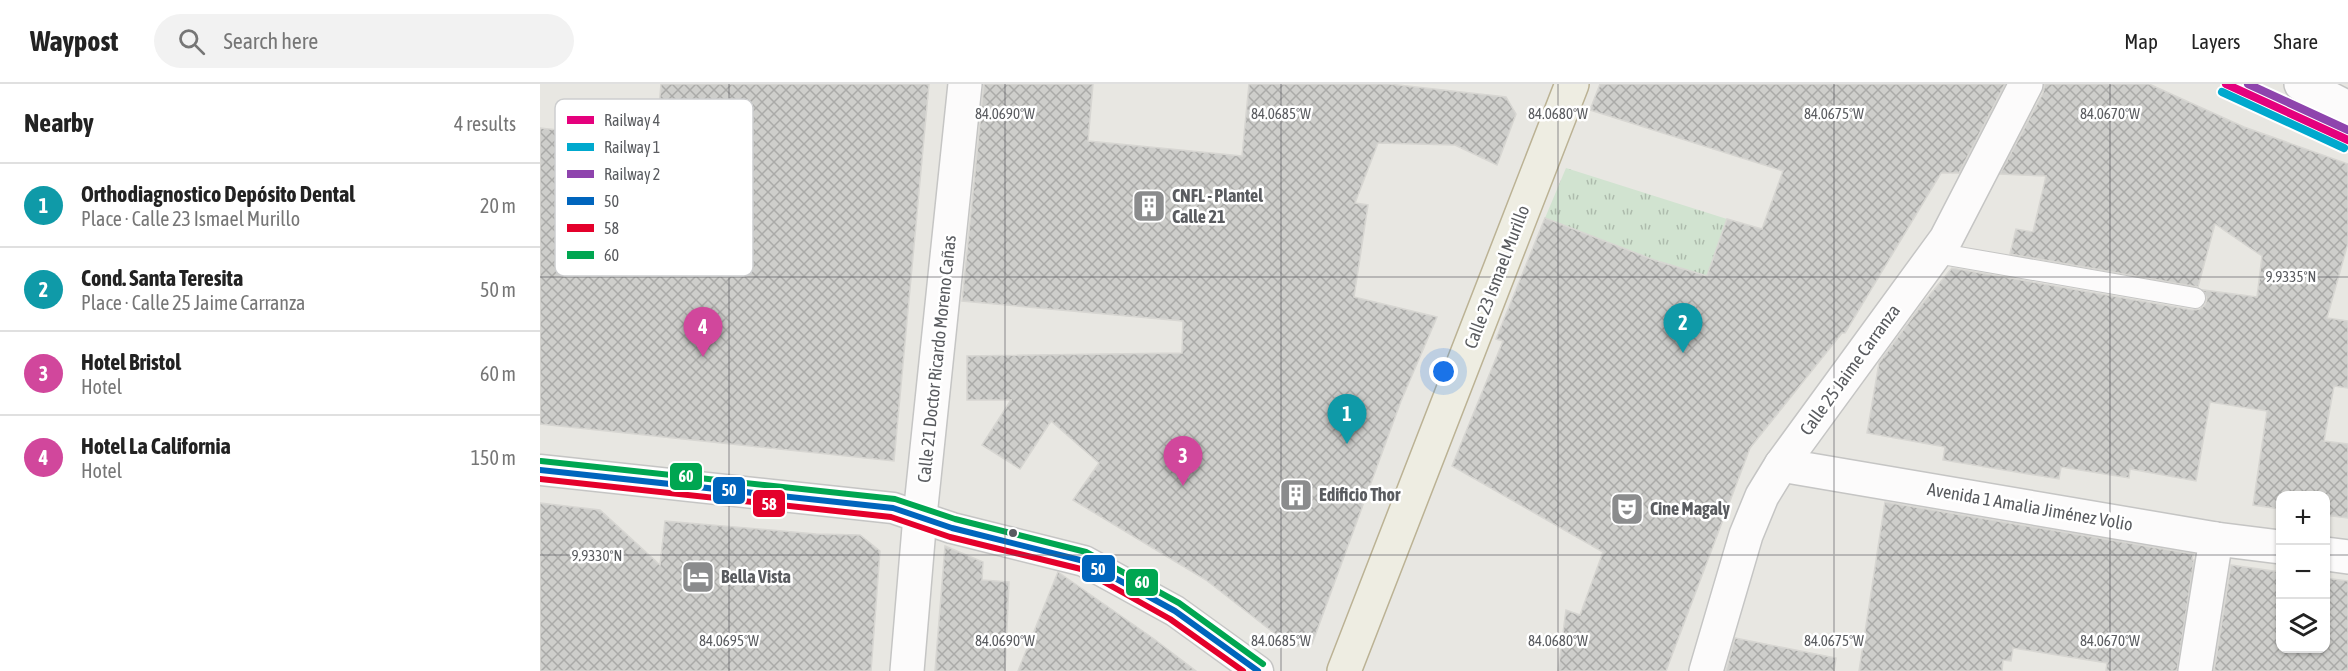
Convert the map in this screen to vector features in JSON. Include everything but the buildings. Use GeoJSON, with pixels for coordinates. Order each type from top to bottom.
{"type":"FeatureCollection","features":[{"type":"Feature","properties":{"kind":"highway","name":"Calle 23 Ismael Murillo"},"geometry":{"type":"LineString","coordinates":[[1344,671],[1572,84]]}},
{"type":"Feature","properties":{"kind":"street","name":"Calle 21 Doctor Ricardo Moreno Cañas"},"geometry":{"type":"LineString","coordinates":[[907,671],[920,516],[965,84]]}},
{"type":"Feature","properties":{"kind":"street","name":"Calle 25 Jaime Carranza"},"geometry":{"type":"LineString","coordinates":[[1706,671],[1746,535],[1762,496],[1781,465],[1946,239],[2026,84]]}},
{"type":"Feature","properties":{"kind":"street"},"geometry":{"type":"LineString","coordinates":[[2301,84],[2348,108]]}},
{"type":"Feature","properties":{"kind":"street","name":"Avenida 1 Amalia Jiménez Volio"},"geometry":{"type":"LineString","coordinates":[[1781,465],[2276,546]]}},
{"type":"Feature","properties":{"kind":"street"},"geometry":{"type":"LineString","coordinates":[[540,470],[893,508],[952,528],[1084,561],[1175,611],[1258,671]]}},
{"type":"Feature","properties":{"kind":"street"},"geometry":{"type":"LineString","coordinates":[[2195,671],[2216,538]]}},
{"type":"Feature","properties":{"kind":"street"},"geometry":{"type":"LineString","coordinates":[[2330,555],[2348,557]]}},
{"type":"Feature","properties":{"kind":"lane"},"geometry":{"type":"LineString","coordinates":[[1936,253],[2195,298]]}},
{"type":"Feature","properties":{"kind":"green space"},"geometry":{"type":"Polygon","coordinates":[[[1566,168],[1727,219],[1707,276],[1654,260],[1545,218],[1566,168]]]}},
{"type":"Feature","properties":{"kind":"rail line","name":"4"},"geometry":{"type":"LineString","coordinates":[[2226,84],[2348,140]]}},
{"type":"Feature","properties":{"kind":"rail line","name":"2"},"geometry":{"type":"LineString","coordinates":[[2248,84],[2348,130]]}},
{"type":"Feature","properties":{"kind":"rail line","name":"1"},"geometry":{"type":"LineString","coordinates":[[2222,92],[2344,148]]}},
{"type":"Feature","properties":{"kind":"transit line","name":"60"},"geometry":{"type":"LineString","coordinates":[[541,461],[895,499],[955,519],[1086,552],[1179,603],[1263,664]]}},
{"type":"Feature","properties":{"kind":"transit line","name":"50"},"geometry":{"type":"LineString","coordinates":[[540,470],[893,508],[952,528],[1084,561],[1175,611],[1258,671]]}},
{"type":"Feature","properties":{"kind":"transit line","name":"58"},"geometry":{"type":"LineString","coordinates":[[540,479],[891,517],[950,537],[1081,569],[1170,619],[1243,671]]}},
{"type":"Feature","properties":{"kind":"place","name":"CNFL - Plantel Calle 21"},"geometry":{"type":"Point","coordinates":[1149,206]}},
{"type":"Feature","properties":{"kind":"place","name":"Cond. Santa Teresita"},"geometry":{"type":"Point","coordinates":[1683,353]}},
{"type":"Feature","properties":{"kind":"place","name":"Hotel La California"},"geometry":{"type":"Point","coordinates":[703,357]}},
{"type":"Feature","properties":{"kind":"place","name":"Orthodiagnostico Depósito Dental"},"geometry":{"type":"Point","coordinates":[1347,444]}},
{"type":"Feature","properties":{"kind":"place","name":"Hotel Bristol"},"geometry":{"type":"Point","coordinates":[1183,486]}},
{"type":"Feature","properties":{"kind":"place","name":"Edificio Thor"},"geometry":{"type":"Point","coordinates":[1296,495]}},
{"type":"Feature","properties":{"kind":"place","name":"Cine Magaly"},"geometry":{"type":"Point","coordinates":[1627,509]}},
{"type":"Feature","properties":{"kind":"place","name":"Bella Vista"},"geometry":{"type":"Point","coordinates":[698,577]}}]}
